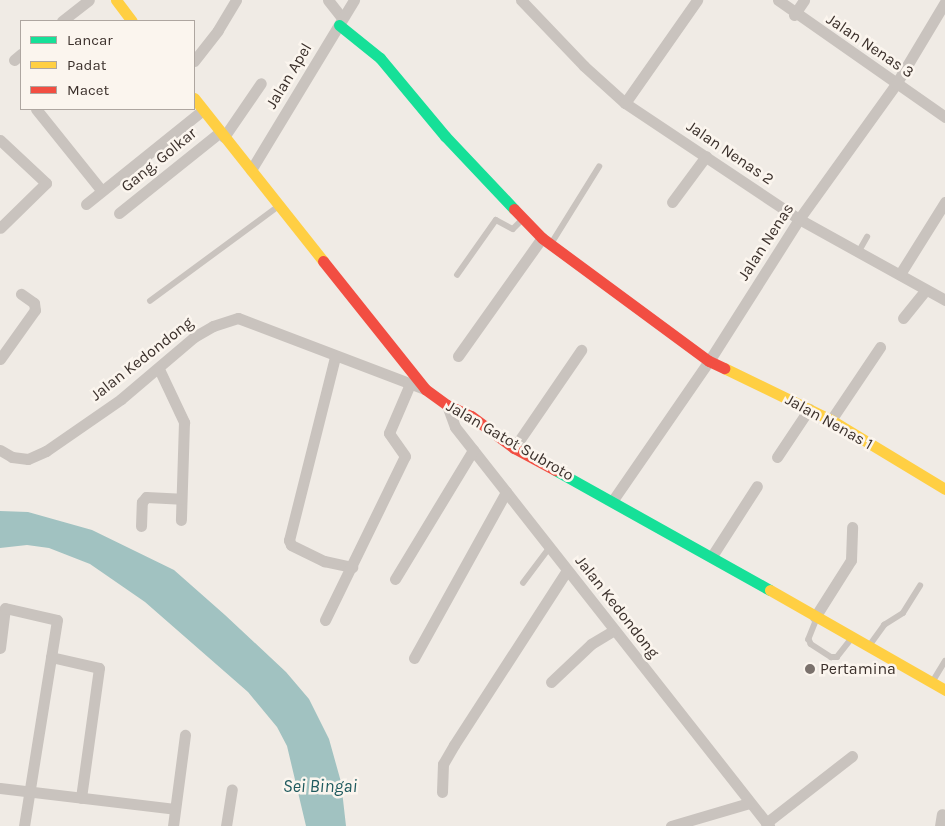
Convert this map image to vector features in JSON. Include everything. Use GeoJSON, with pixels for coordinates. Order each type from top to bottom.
{"type":"FeatureCollection","features":[{"type":"Feature","properties":{"kind":"main road"},"geometry":{"type":"LineString","coordinates":[[116,0],[131,20]]}},
{"type":"Feature","properties":{"kind":"main road","name":"Jalan Nenas 1"},"geometry":{"type":"LineString","coordinates":[[341,22],[380,58],[445,136],[546,241],[709,361],[831,420],[945,489]]}},
{"type":"Feature","properties":{"kind":"main road","name":"Jalan Gatot Subroto"},"geometry":{"type":"LineString","coordinates":[[195,99],[425,389],[447,405],[471,416],[514,448],[613,500],[945,690]]}},
{"type":"Feature","properties":{"kind":"street"},"geometry":{"type":"LineString","coordinates":[[63,20],[89,0]]}},
{"type":"Feature","properties":{"kind":"street"},"geometry":{"type":"LineString","coordinates":[[195,60],[236,0]]}},
{"type":"Feature","properties":{"kind":"street"},"geometry":{"type":"LineString","coordinates":[[328,0],[341,22]]}},
{"type":"Feature","properties":{"kind":"street","name":"Jalan Apel"},"geometry":{"type":"LineString","coordinates":[[251,170],[354,0]]}},
{"type":"Feature","properties":{"kind":"street","name":"Jalan Nenas 2"},"geometry":{"type":"LineString","coordinates":[[521,0],[584,66],[625,103],[799,219],[945,300]]}},
{"type":"Feature","properties":{"kind":"street"},"geometry":{"type":"LineString","coordinates":[[625,103],[697,0]]}},
{"type":"Feature","properties":{"kind":"street","name":"Jalan Nenas 3"},"geometry":{"type":"LineString","coordinates":[[778,0],[794,14],[945,117]]}},
{"type":"Feature","properties":{"kind":"street"},"geometry":{"type":"LineString","coordinates":[[794,14],[804,0]]}},
{"type":"Feature","properties":{"kind":"street","name":"Jalan Nenas"},"geometry":{"type":"LineString","coordinates":[[613,500],[709,361],[799,219],[896,84],[945,2]]}},
{"type":"Feature","properties":{"kind":"street","name":"Gang. Golkar"},"geometry":{"type":"LineString","coordinates":[[119,213],[222,135],[261,83]]}},
{"type":"Feature","properties":{"kind":"street"},"geometry":{"type":"LineString","coordinates":[[37,110],[102,191]]}},
{"type":"Feature","properties":{"kind":"street"},"geometry":{"type":"LineString","coordinates":[[86,204],[203,110]]}},
{"type":"Feature","properties":{"kind":"street"},"geometry":{"type":"LineString","coordinates":[[0,140],[46,183],[0,228]]}},
{"type":"Feature","properties":{"kind":"street"},"geometry":{"type":"LineString","coordinates":[[672,202],[706,156]]}},
{"type":"Feature","properties":{"kind":"street"},"geometry":{"type":"LineString","coordinates":[[900,274],[945,202]]}},
{"type":"Feature","properties":{"kind":"street"},"geometry":{"type":"LineString","coordinates":[[458,356],[546,241]]}},
{"type":"Feature","properties":{"kind":"street"},"geometry":{"type":"LineString","coordinates":[[903,318],[926,291]]}},
{"type":"Feature","properties":{"kind":"street"},"geometry":{"type":"LineString","coordinates":[[0,359],[35,310],[34,304],[21,294]]}},
{"type":"Feature","properties":{"kind":"street","name":"Jalan Kedondong"},"geometry":{"type":"LineString","coordinates":[[0,450],[12,457],[28,459],[46,451],[159,369],[194,337],[213,326],[238,318],[335,357],[425,389]]}},
{"type":"Feature","properties":{"kind":"street"},"geometry":{"type":"LineString","coordinates":[[831,420],[880,347]]}},
{"type":"Feature","properties":{"kind":"street"},"geometry":{"type":"LineString","coordinates":[[514,448],[581,350]]}},
{"type":"Feature","properties":{"kind":"street"},"geometry":{"type":"LineString","coordinates":[[335,357],[289,540],[291,545],[324,561],[352,567]]}},
{"type":"Feature","properties":{"kind":"street"},"geometry":{"type":"LineString","coordinates":[[159,369],[184,422],[181,520]]}},
{"type":"Feature","properties":{"kind":"street"},"geometry":{"type":"LineString","coordinates":[[325,620],[405,456],[389,434],[410,384]]}},
{"type":"Feature","properties":{"kind":"street","name":"Jalan Kedondong"},"geometry":{"type":"LineString","coordinates":[[447,405],[455,427],[767,825]]}},
{"type":"Feature","properties":{"kind":"street"},"geometry":{"type":"LineString","coordinates":[[778,457],[809,409]]}},
{"type":"Feature","properties":{"kind":"street"},"geometry":{"type":"LineString","coordinates":[[395,579],[473,450]]}},
{"type":"Feature","properties":{"kind":"street"},"geometry":{"type":"LineString","coordinates":[[712,556],[757,486]]}},
{"type":"Feature","properties":{"kind":"street"},"geometry":{"type":"LineString","coordinates":[[414,658],[506,492]]}},
{"type":"Feature","properties":{"kind":"street"},"geometry":{"type":"LineString","coordinates":[[140,526],[142,502],[146,497],[181,499]]}},
{"type":"Feature","properties":{"kind":"street"},"geometry":{"type":"LineString","coordinates":[[816,617],[851,560],[852,527]]}},
{"type":"Feature","properties":{"kind":"street"},"geometry":{"type":"LineString","coordinates":[[442,792],[443,764],[567,570]]}},
{"type":"Feature","properties":{"kind":"street"},"geometry":{"type":"LineString","coordinates":[[0,648],[2,608],[56,619],[24,826]]}},
{"type":"Feature","properties":{"kind":"street"},"geometry":{"type":"LineString","coordinates":[[551,682],[591,644],[614,630]]}},
{"type":"Feature","properties":{"kind":"street"},"geometry":{"type":"LineString","coordinates":[[51,657],[99,668],[81,798]]}},
{"type":"Feature","properties":{"kind":"street"},"geometry":{"type":"LineString","coordinates":[[173,826],[185,735]]}},
{"type":"Feature","properties":{"kind":"street"},"geometry":{"type":"LineString","coordinates":[[767,825],[852,756]]}},
{"type":"Feature","properties":{"kind":"street"},"geometry":{"type":"LineString","coordinates":[[0,788],[175,809]]}},
{"type":"Feature","properties":{"kind":"street"},"geometry":{"type":"LineString","coordinates":[[226,826],[232,789]]}},
{"type":"Feature","properties":{"kind":"street"},"geometry":{"type":"LineString","coordinates":[[671,826],[749,803]]}},
{"type":"Feature","properties":{"kind":"street"},"geometry":{"type":"LineString","coordinates":[[940,826],[942,814]]}},
{"type":"Feature","properties":{"kind":"lane"},"geometry":{"type":"LineString","coordinates":[[546,241],[599,168]]}},
{"type":"Feature","properties":{"kind":"lane"},"geometry":{"type":"LineString","coordinates":[[150,300],[279,206]]}},
{"type":"Feature","properties":{"kind":"lane"},"geometry":{"type":"LineString","coordinates":[[458,275],[496,220],[513,229],[523,219]]}},
{"type":"Feature","properties":{"kind":"lane"},"geometry":{"type":"LineString","coordinates":[[859,251],[867,237]]}},
{"type":"Feature","properties":{"kind":"lane"},"geometry":{"type":"LineString","coordinates":[[524,583],[550,547]]}},
{"type":"Feature","properties":{"kind":"lane"},"geometry":{"type":"LineString","coordinates":[[868,647],[884,624],[903,613],[920,586]]}},
{"type":"Feature","properties":{"kind":"lane"},"geometry":{"type":"LineString","coordinates":[[816,617],[808,639],[826,654],[837,657],[852,638]]}},
{"type":"Feature","properties":{"kind":"lane"},"geometry":{"type":"LineString","coordinates":[[932,682],[945,661]]}},
{"type":"Feature","properties":{"kind":"water","name":"Sei Bingai"},"geometry":{"type":"Polygon","coordinates":[[[0,511],[28,512],[92,530],[174,570],[225,615],[286,672],[309,699],[329,739],[341,782],[346,826],[306,826],[287,746],[277,727],[248,692],[145,602],[90,564],[49,548],[27,545],[0,548],[0,511]]]}},
{"type":"Feature","properties":{"kind":"traffic: fast"},"geometry":{"type":"LineString","coordinates":[[339,25],[380,58],[445,136],[514,209]]}},
{"type":"Feature","properties":{"kind":"traffic: fast"},"geometry":{"type":"LineString","coordinates":[[555,470],[770,590]]}},
{"type":"Feature","properties":{"kind":"traffic: slow"},"geometry":{"type":"LineString","coordinates":[[116,0],[131,20]]}},
{"type":"Feature","properties":{"kind":"traffic: slow"},"geometry":{"type":"LineString","coordinates":[[195,99],[323,261]]}},
{"type":"Feature","properties":{"kind":"traffic: slow"},"geometry":{"type":"LineString","coordinates":[[724,368],[831,420],[945,489]]}},
{"type":"Feature","properties":{"kind":"traffic: slow"},"geometry":{"type":"LineString","coordinates":[[770,590],[945,690]]}},
{"type":"Feature","properties":{"kind":"traffic: jam"},"geometry":{"type":"LineString","coordinates":[[514,209],[542,238],[709,361],[724,368]]}},
{"type":"Feature","properties":{"kind":"traffic: jam"},"geometry":{"type":"LineString","coordinates":[[323,261],[425,389],[447,405],[471,416],[514,448],[555,470]]}},
{"type":"Feature","properties":{"kind":"place","name":"Pertamina"},"geometry":{"type":"Point","coordinates":[810,669]}}]}
